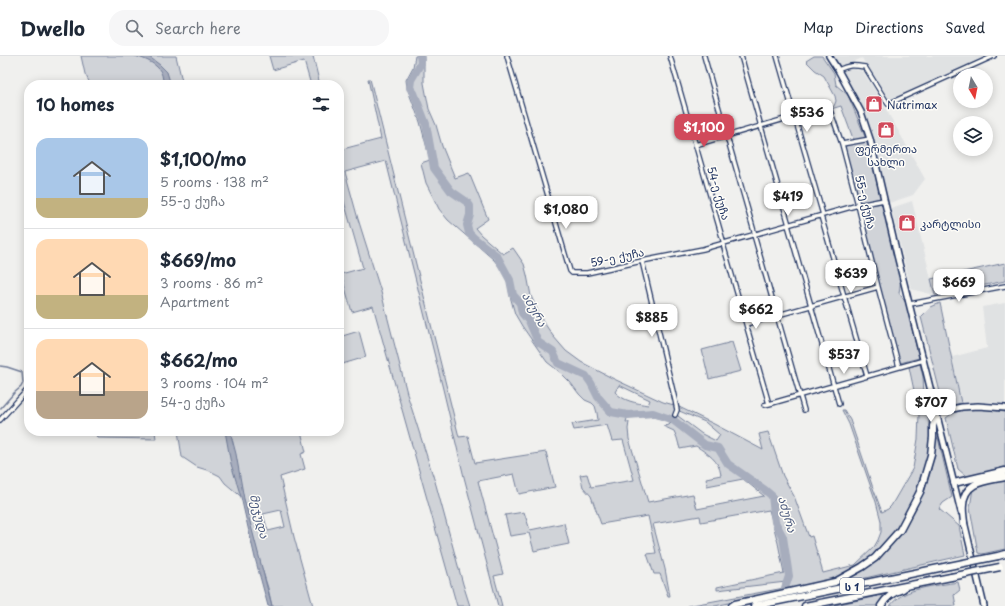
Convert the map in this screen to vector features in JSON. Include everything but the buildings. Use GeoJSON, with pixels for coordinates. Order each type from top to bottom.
{"type":"FeatureCollection","features":[{"type":"Feature","properties":{"kind":"highway"},"geometry":{"type":"LineString","coordinates":[[732,606],[735,604],[835,582],[875,558],[900,530],[920,492],[931,455],[934,437],[933,426],[937,412]]}},
{"type":"Feature","properties":{"kind":"highway"},"geometry":{"type":"LineString","coordinates":[[954,483],[1005,472]]}},
{"type":"Feature","properties":{"kind":"highway"},"geometry":{"type":"LineString","coordinates":[[964,524],[963,506],[964,498],[968,489],[974,484],[1005,477]]}},
{"type":"Feature","properties":{"kind":"highway","name":"ს 1"},"geometry":{"type":"LineString","coordinates":[[754,606],[1005,554]]}},
{"type":"Feature","properties":{"kind":"highway","name":"ს 1"},"geometry":{"type":"LineString","coordinates":[[804,606],[1003,566]]}},
{"type":"Feature","properties":{"kind":"highway"},"geometry":{"type":"LineString","coordinates":[[881,606],[893,592],[922,582]]}},
{"type":"Feature","properties":{"kind":"main road"},"geometry":{"type":"LineString","coordinates":[[829,56],[860,112],[870,138],[984,606]]}},
{"type":"Feature","properties":{"kind":"main road"},"geometry":{"type":"LineString","coordinates":[[937,412],[962,407],[978,406],[1005,408]]}},
{"type":"Feature","properties":{"kind":"street","name":"59-ე ქუჩა"},"geometry":{"type":"LineString","coordinates":[[507,56],[572,273],[587,273],[703,249],[858,205],[884,200]]}},
{"type":"Feature","properties":{"kind":"street","name":"54-ე ქუჩა"},"geometry":{"type":"LineString","coordinates":[[670,56],[769,404]]}},
{"type":"Feature","properties":{"kind":"street"},"geometry":{"type":"LineString","coordinates":[[704,56],[804,410]]}},
{"type":"Feature","properties":{"kind":"street"},"geometry":{"type":"LineString","coordinates":[[741,56],[839,404]]}},
{"type":"Feature","properties":{"kind":"street"},"geometry":{"type":"LineString","coordinates":[[777,56],[867,376]]}},
{"type":"Feature","properties":{"kind":"street"},"geometry":{"type":"LineString","coordinates":[[838,70],[856,65],[865,67],[888,104],[994,56]]}},
{"type":"Feature","properties":{"kind":"street","name":"55-ე ქუჩა"},"geometry":{"type":"LineString","coordinates":[[695,145],[826,107],[830,110],[842,144],[899,367]]}},
{"type":"Feature","properties":{"kind":"street"},"geometry":{"type":"LineString","coordinates":[[842,144],[870,138]]}},
{"type":"Feature","properties":{"kind":"street"},"geometry":{"type":"LineString","coordinates":[[642,261],[675,400],[675,415]]}},
{"type":"Feature","properties":{"kind":"street"},"geometry":{"type":"LineString","coordinates":[[910,304],[1005,286]]}},
{"type":"Feature","properties":{"kind":"street"},"geometry":{"type":"LineString","coordinates":[[746,324],[878,287]]}},
{"type":"Feature","properties":{"kind":"street"},"geometry":{"type":"LineString","coordinates":[[764,405],[924,360]]}},
{"type":"Feature","properties":{"kind":"street"},"geometry":{"type":"LineString","coordinates":[[0,420],[24,394]]}},
{"type":"Feature","properties":{"kind":"shaded area"},"geometry":{"type":"Polygon","coordinates":[[[81,56],[176,56],[182,80],[88,80],[85,74],[81,56]]]}},
{"type":"Feature","properties":{"kind":"shaded area"},"geometry":{"type":"Polygon","coordinates":[[[269,56],[313,56],[319,80],[310,80],[304,61],[273,70],[269,56]]]}},
{"type":"Feature","properties":{"kind":"shaded area"},"geometry":{"type":"Polygon","coordinates":[[[415,56],[424,56],[424,83],[429,109],[436,125],[442,146],[455,178],[469,173],[488,219],[475,228],[503,254],[513,248],[524,264],[531,296],[541,318],[553,336],[566,351],[581,362],[663,402],[674,405],[675,410],[671,419],[653,413],[628,415],[626,422],[629,422],[629,439],[648,502],[693,494],[697,509],[764,496],[743,479],[707,486],[706,478],[721,475],[718,465],[712,458],[696,446],[680,449],[674,431],[663,426],[669,425],[673,421],[704,446],[718,449],[728,466],[770,496],[774,522],[781,537],[788,576],[786,582],[717,590],[717,587],[784,573],[769,510],[701,522],[700,516],[653,524],[665,569],[670,596],[668,596],[660,574],[654,574],[647,554],[656,553],[648,516],[601,524],[591,496],[583,487],[580,475],[587,474],[591,487],[634,480],[623,440],[612,441],[607,425],[574,430],[572,424],[598,420],[595,406],[585,400],[561,373],[547,362],[522,326],[515,314],[504,273],[494,260],[448,220],[439,209],[426,183],[421,163],[430,160],[420,122],[407,88],[406,80],[413,67],[415,56]],[[619,385],[615,392],[622,398],[634,402],[648,405],[650,400],[619,385]]]}},
{"type":"Feature","properties":{"kind":"shaded area"},"geometry":{"type":"Polygon","coordinates":[[[814,56],[822,56],[834,73],[836,85],[848,95],[866,139],[854,141],[841,106],[831,109],[836,101],[835,96],[824,76],[806,61],[814,56]]]}},
{"type":"Feature","properties":{"kind":"shaded area"},"geometry":{"type":"Polygon","coordinates":[[[832,56],[986,56],[959,68],[953,68],[953,71],[891,99],[885,99],[862,58],[844,66],[838,66],[832,56]]]}},
{"type":"Feature","properties":{"kind":"shaded area"},"geometry":{"type":"Polygon","coordinates":[[[849,68],[862,71],[873,87],[925,179],[913,195],[889,203],[863,109],[843,72],[849,68]]]}},
{"type":"Feature","properties":{"kind":"shaded area"},"geometry":{"type":"Polygon","coordinates":[[[368,79],[370,79],[459,437],[468,436],[475,463],[546,452],[555,487],[519,494],[514,474],[478,481],[503,574],[494,576],[502,606],[498,606],[464,477],[386,161],[345,172],[381,292],[408,397],[436,485],[470,606],[457,606],[373,306],[352,312],[344,284],[344,273],[363,268],[344,202],[344,149],[381,139],[368,79]]]}},
{"type":"Feature","properties":{"kind":"shaded area"},"geometry":{"type":"Polygon","coordinates":[[[866,140],[881,198],[860,203],[844,145],[866,140]]]}},
{"type":"Feature","properties":{"kind":"shaded area"},"geometry":{"type":"Polygon","coordinates":[[[912,201],[935,295],[911,289],[891,208],[912,201]]]}},
{"type":"Feature","properties":{"kind":"shaded area"},"geometry":{"type":"Polygon","coordinates":[[[882,203],[901,279],[899,293],[906,303],[919,358],[900,363],[858,207],[882,203]]]}},
{"type":"Feature","properties":{"kind":"shaded area"},"geometry":{"type":"Polygon","coordinates":[[[1005,263],[1005,281],[935,295],[931,279],[1005,263]]]}},
{"type":"Feature","properties":{"kind":"shaded area"},"geometry":{"type":"Polygon","coordinates":[[[940,303],[961,403],[949,406],[943,404],[921,317],[931,307],[940,303]]]}},
{"type":"Feature","properties":{"kind":"shaded area"},"geometry":{"type":"Polygon","coordinates":[[[1005,303],[1005,404],[987,402],[961,403],[952,357],[987,348],[982,307],[1005,303]]]}},
{"type":"Feature","properties":{"kind":"shaded area"},"geometry":{"type":"Polygon","coordinates":[[[359,331],[366,357],[344,364],[344,336],[359,331]]]}},
{"type":"Feature","properties":{"kind":"shaded area"},"geometry":{"type":"Polygon","coordinates":[[[732,342],[741,371],[709,379],[702,350],[732,342]]]}},
{"type":"Feature","properties":{"kind":"shaded area"},"geometry":{"type":"Polygon","coordinates":[[[920,364],[931,435],[929,453],[919,484],[908,510],[885,543],[870,558],[858,567],[832,581],[786,591],[790,576],[784,536],[777,521],[773,495],[729,462],[719,447],[705,443],[674,419],[677,413],[678,416],[702,434],[716,441],[720,435],[705,422],[677,410],[677,406],[763,450],[759,434],[768,432],[783,476],[794,496],[809,537],[812,536],[823,573],[855,565],[874,547],[881,532],[881,521],[876,502],[849,424],[842,410],[844,410],[850,420],[882,512],[891,506],[913,468],[918,439],[919,414],[909,367],[920,364]]]}},
{"type":"Feature","properties":{"kind":"shaded area"},"geometry":{"type":"Polygon","coordinates":[[[985,409],[1005,412],[1005,469],[979,475],[966,476],[958,469],[946,418],[960,411],[985,409]]]}},
{"type":"Feature","properties":{"kind":"shaded area"},"geometry":{"type":"Polygon","coordinates":[[[96,436],[156,436],[156,439],[97,438],[96,436]]]}},
{"type":"Feature","properties":{"kind":"shaded area"},"geometry":{"type":"Polygon","coordinates":[[[179,436],[302,436],[306,452],[301,454],[305,469],[280,477],[294,537],[313,606],[272,606],[244,499],[225,483],[220,476],[197,467],[182,457],[179,436]],[[281,510],[263,514],[268,531],[285,527],[281,510]]]}},
{"type":"Feature","properties":{"kind":"shaded area"},"geometry":{"type":"Polygon","coordinates":[[[936,438],[938,438],[952,497],[943,503],[939,509],[959,526],[965,555],[852,581],[851,577],[866,567],[905,526],[925,490],[934,458],[936,438]]]}},
{"type":"Feature","properties":{"kind":"shaded area"},"geometry":{"type":"Polygon","coordinates":[[[1005,480],[1005,549],[982,554],[978,553],[970,508],[973,488],[984,484],[1005,480]]]}},
{"type":"Feature","properties":{"kind":"shaded area"},"geometry":{"type":"Polygon","coordinates":[[[524,512],[530,530],[564,523],[569,544],[534,551],[529,533],[510,536],[505,515],[524,512]]]}},
{"type":"Feature","properties":{"kind":"shaded area"},"geometry":{"type":"Polygon","coordinates":[[[958,582],[960,590],[954,595],[956,606],[890,606],[903,595],[912,591],[931,586],[958,582]]]}},
{"type":"Feature","properties":{"kind":"shaded area"},"geometry":{"type":"Polygon","coordinates":[[[784,588],[785,591],[715,606],[687,606],[784,588]]]}},
{"type":"Feature","properties":{"kind":"shaded area"},"geometry":{"type":"Polygon","coordinates":[[[888,594],[879,606],[830,606],[888,594]]]}},
{"type":"Feature","properties":{"kind":"water"},"geometry":{"type":"Polygon","coordinates":[[[135,56],[148,56],[167,72],[169,80],[163,80],[158,68],[147,60],[135,56]]]}},
{"type":"Feature","properties":{"kind":"water"},"geometry":{"type":"Polygon","coordinates":[[[226,436],[231,436],[244,499],[272,606],[268,606],[241,497],[231,464],[226,436]]]}},
{"type":"Feature","properties":{"kind":"waterway","name":"აძურა"},"geometry":{"type":"LineString","coordinates":[[420,56],[421,63],[411,80],[410,88],[414,93],[426,124],[434,168],[451,191],[467,202],[470,206],[470,215],[467,225],[469,233],[497,256],[510,280],[513,295],[520,303],[522,313],[529,321],[538,342],[553,352],[558,363],[586,376],[598,397],[611,412],[628,415],[653,413],[673,420],[705,445],[718,448],[728,464],[772,496],[775,522],[783,537],[789,576],[785,588]]}},
{"type":"Feature","properties":{"kind":"waterway"},"geometry":{"type":"LineString","coordinates":[[0,366],[22,372],[23,383],[0,409]]}},
{"type":"Feature","properties":{"kind":"place","name":"Nutrimax"},"geometry":{"type":"Point","coordinates":[874,104]}},
{"type":"Feature","properties":{"kind":"place","name":"ფერმერთა სახლი"},"geometry":{"type":"Point","coordinates":[886,130]}},
{"type":"Feature","properties":{"kind":"place","name":"კარტლისი"},"geometry":{"type":"Point","coordinates":[907,223]}},
{"type":"Feature","properties":{"kind":"water label","name":"მეჯუდა"},"geometry":{"type":"Point","coordinates":[260,516]}}]}
